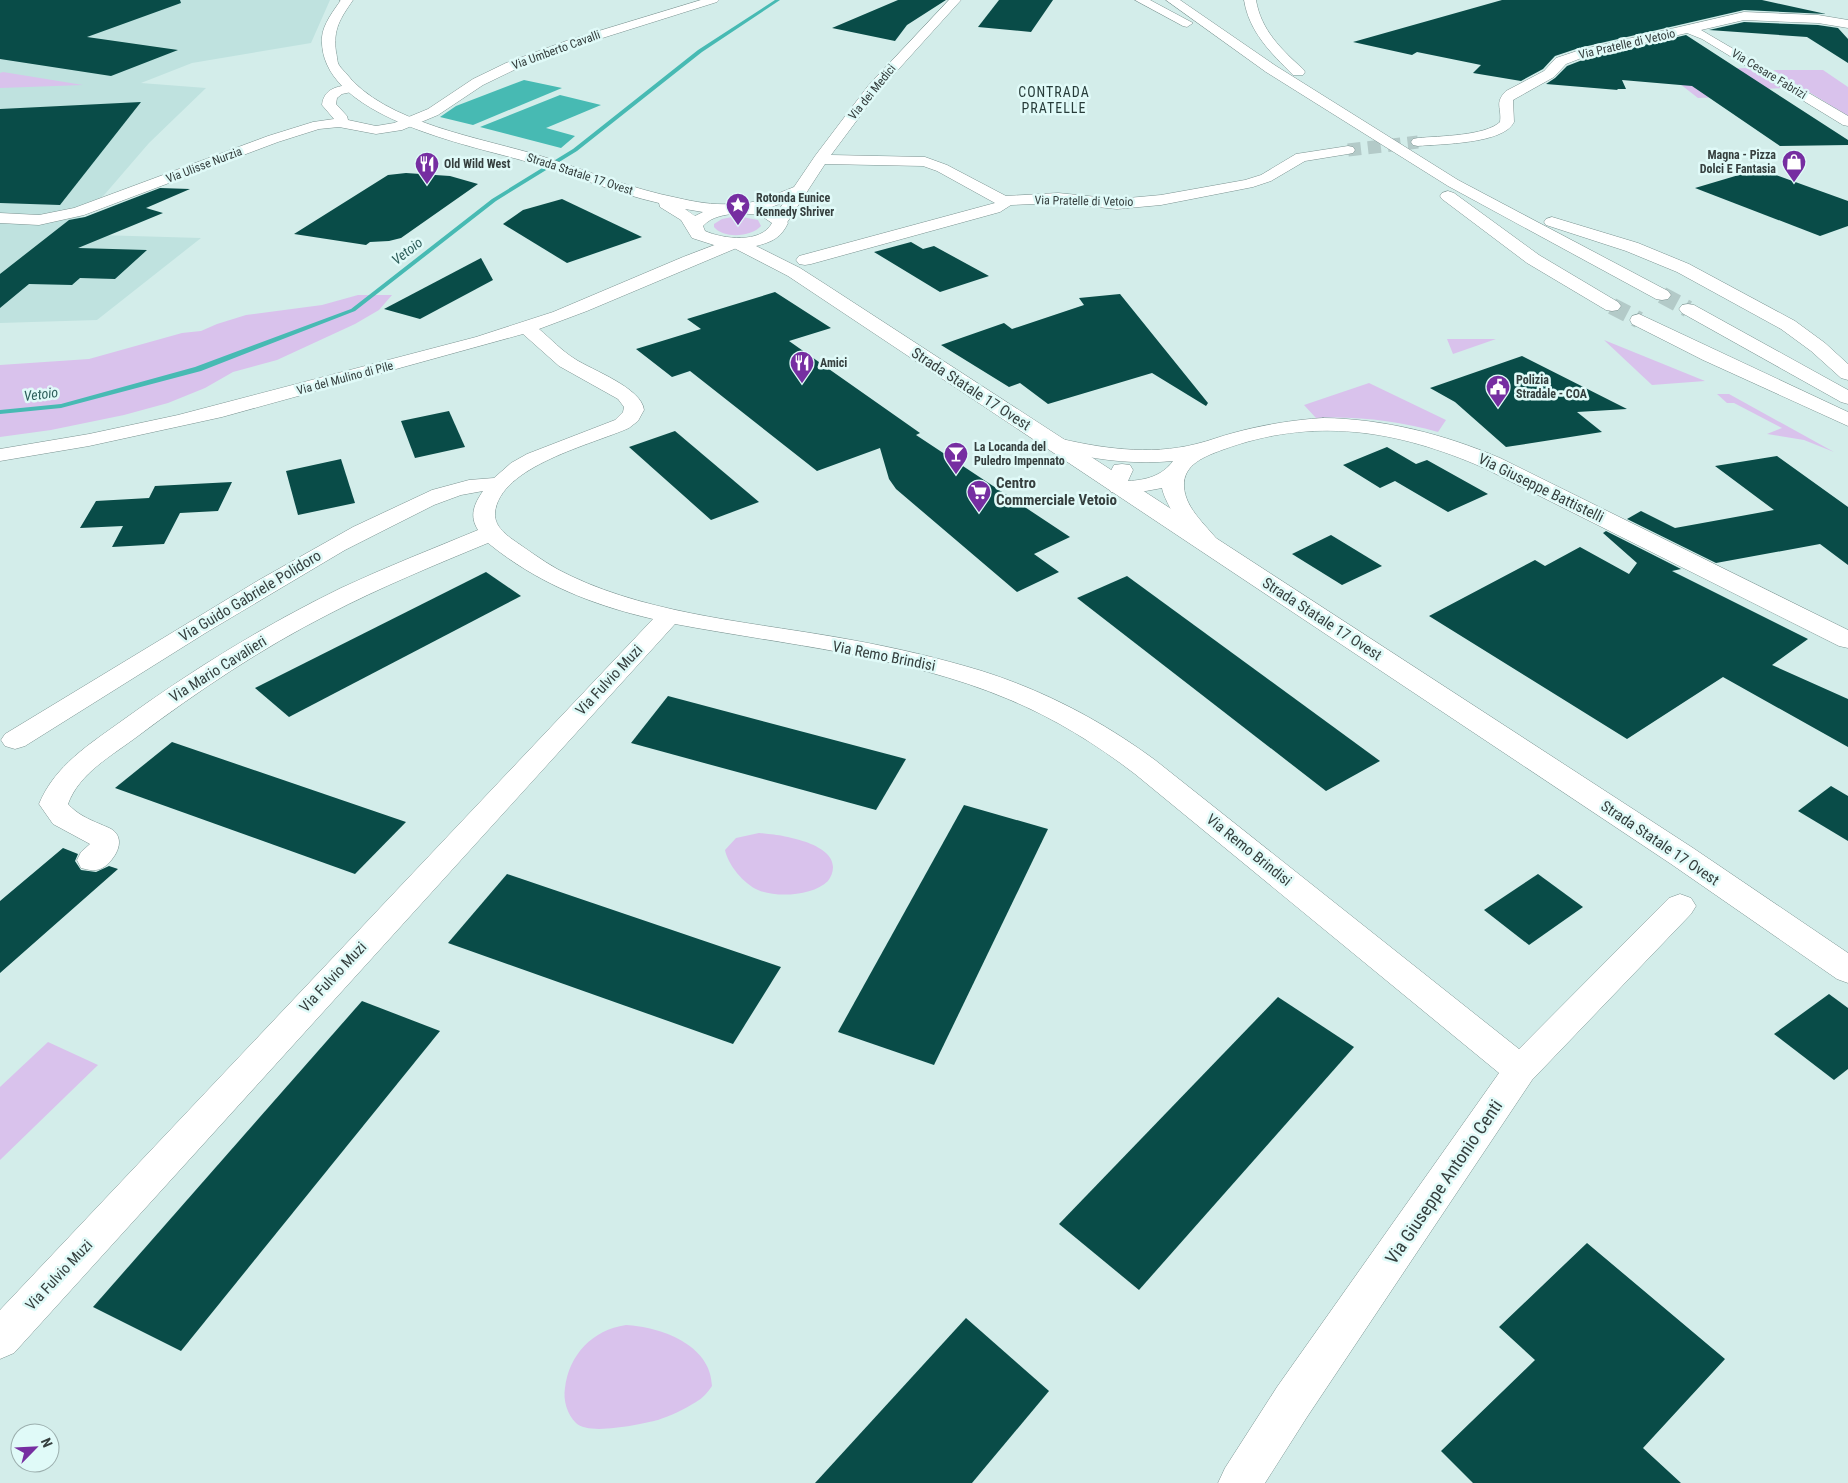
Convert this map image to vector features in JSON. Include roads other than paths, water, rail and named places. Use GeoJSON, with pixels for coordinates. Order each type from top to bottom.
{"type":"FeatureCollection","features":[{"type":"Feature","properties":{"kind":"main road"},"geometry":{"type":"LineString","coordinates":[[339,123],[342,116],[329,105],[330,97],[337,91],[349,86],[339,59],[340,35],[347,16],[349,0]]}},
{"type":"Feature","properties":{"kind":"main road","name":"Via Umberto Cavalli"},"geometry":{"type":"LineString","coordinates":[[409,122],[433,112],[478,82],[512,66],[584,40],[713,0]]}},
{"type":"Feature","properties":{"kind":"main road","name":"Via dei Medici"},"geometry":{"type":"LineString","coordinates":[[778,226],[798,191],[820,159],[873,89],[955,0]]}},
{"type":"Feature","properties":{"kind":"main road"},"geometry":{"type":"LineString","coordinates":[[1141,0],[1192,26],[1242,55],[1431,184],[1533,259],[1612,306]]}},
{"type":"Feature","properties":{"kind":"main road"},"geometry":{"type":"LineString","coordinates":[[1172,0],[1271,69],[1363,138]]}},
{"type":"Feature","properties":{"kind":"main road"},"geometry":{"type":"LineString","coordinates":[[1250,0],[1260,30],[1277,51],[1314,86],[1380,137]]}},
{"type":"Feature","properties":{"kind":"main road"},"geometry":{"type":"LineString","coordinates":[[1742,17],[1734,12],[1751,4],[1818,19]]}},
{"type":"Feature","properties":{"kind":"main road","name":"Via Pratelle di Vetoio"},"geometry":{"type":"LineString","coordinates":[[1418,142],[1466,137],[1496,132],[1504,128],[1507,124],[1505,103],[1511,94],[1549,74],[1561,61],[1580,54],[1742,17],[1818,19],[1848,24]]}},
{"type":"Feature","properties":{"kind":"main road","name":"Via Cesare Fabrizi"},"geometry":{"type":"LineString","coordinates":[[1689,29],[1706,36],[1848,122]]}},
{"type":"Feature","properties":{"kind":"main road"},"geometry":{"type":"LineString","coordinates":[[1271,69],[1482,199],[1662,295]]}},
{"type":"Feature","properties":{"kind":"main road","name":"Strada Statale 17 Ovest"},"geometry":{"type":"LineString","coordinates":[[349,86],[376,105],[409,122],[537,159],[648,196],[692,206],[734,209]]}},
{"type":"Feature","properties":{"kind":"main road","name":"Via Ulisse Nurzia"},"geometry":{"type":"LineString","coordinates":[[0,218],[39,220],[78,212],[273,139],[318,126],[339,123],[376,130],[397,127],[409,122]]}},
{"type":"Feature","properties":{"kind":"main road","name":"Via Pratelle di Vetoio"},"geometry":{"type":"LineString","coordinates":[[820,159],[925,162],[942,168],[994,198],[1006,200],[1058,198],[1117,204],[1161,200],[1256,182],[1301,157],[1348,150]]}},
{"type":"Feature","properties":{"kind":"main road"},"geometry":{"type":"LineString","coordinates":[[1444,176],[1503,204],[1547,221],[1638,249],[1683,268],[1788,325],[1818,347],[1848,374]]}},
{"type":"Feature","properties":{"kind":"main road"},"geometry":{"type":"LineString","coordinates":[[734,209],[766,212],[774,215],[778,226],[763,238],[735,243],[715,241],[698,231],[699,219],[706,216],[734,209],[772,203],[798,191]]}},
{"type":"Feature","properties":{"kind":"main road","name":"Strada Statale 17 Ovest"},"geometry":{"type":"LineString","coordinates":[[648,196],[681,212],[698,231]]}},
{"type":"Feature","properties":{"kind":"main road"},"geometry":{"type":"LineString","coordinates":[[799,266],[994,209],[1003,205],[1006,200]]}},
{"type":"Feature","properties":{"kind":"main road","name":"Strada Statale 17 Ovest"},"geometry":{"type":"LineString","coordinates":[[778,226],[776,242],[778,249],[799,266],[1053,444],[1682,856],[1848,970]]}},
{"type":"Feature","properties":{"kind":"main road","name":"Via del Mulino di Pile"},"geometry":{"type":"LineString","coordinates":[[679,263],[699,245],[698,231]]}},
{"type":"Feature","properties":{"kind":"main road","name":"Strada Statale 17 Ovest"},"geometry":{"type":"LineString","coordinates":[[735,243],[799,266]]}},
{"type":"Feature","properties":{"kind":"main road","name":"Via del Mulino di Pile"},"geometry":{"type":"LineString","coordinates":[[0,455],[102,439],[164,425],[368,372],[526,327],[634,286],[679,263],[735,243]]}},
{"type":"Feature","properties":{"kind":"main road"},"geometry":{"type":"LineString","coordinates":[[1688,309],[1848,398]]}},
{"type":"Feature","properties":{"kind":"main road"},"geometry":{"type":"LineString","coordinates":[[1639,320],[1710,356],[1848,420]]}},
{"type":"Feature","properties":{"kind":"main road"},"geometry":{"type":"LineString","coordinates":[[491,534],[486,525],[484,513],[489,500],[499,484],[524,464],[622,424],[633,413],[635,407],[633,402],[625,395],[566,362],[526,327]]}},
{"type":"Feature","properties":{"kind":"main road","name":"Via Giuseppe Battistelli"},"geometry":{"type":"LineString","coordinates":[[1119,487],[1130,488],[1155,483],[1170,477],[1174,462],[1212,447],[1267,432],[1322,424],[1378,428],[1426,438],[1516,474],[1848,640]]}},
{"type":"Feature","properties":{"kind":"main road"},"geometry":{"type":"LineString","coordinates":[[1053,444],[1105,454],[1174,462],[1173,482],[1175,495],[1184,512],[1210,546]]}},
{"type":"Feature","properties":{"kind":"main road","name":"Via Guido Gabriele Polidoro"},"geometry":{"type":"LineString","coordinates":[[15,740],[66,707],[311,559],[357,534],[451,490],[474,484],[499,484]]}},
{"type":"Feature","properties":{"kind":"main road","name":"Via Remo Brindisi"},"geometry":{"type":"LineString","coordinates":[[491,534],[525,561],[573,588],[599,598],[668,616],[941,667],[1000,686],[1069,717],[1121,748],[1520,1070]]}},
{"type":"Feature","properties":{"kind":"main road","name":"Via Mario Cavalieri"},"geometry":{"type":"LineString","coordinates":[[92,860],[104,850],[104,839],[68,822],[58,814],[53,804],[57,791],[74,773],[154,711],[235,656],[350,594],[491,534]]}},
{"type":"Feature","properties":{"kind":"main road","name":"Via Fulvio Muzi"},"geometry":{"type":"LineString","coordinates":[[0,1339],[668,616]]}},
{"type":"Feature","properties":{"kind":"main road"},"geometry":{"type":"LineString","coordinates":[[1682,856],[1751,898],[1848,948]]}},
{"type":"Feature","properties":{"kind":"main road","name":"Via Giuseppe Antonio Centi"},"geometry":{"type":"LineString","coordinates":[[1240,1483],[1292,1402],[1520,1070],[1680,906]]}},
{"type":"Feature","properties":{"kind":"water"},"geometry":{"type":"Polygon","coordinates":[[[524,80],[562,88],[473,125],[440,117],[456,106],[524,80]]]}},
{"type":"Feature","properties":{"kind":"water"},"geometry":{"type":"Polygon","coordinates":[[[560,95],[601,105],[546,128],[575,136],[561,148],[480,127],[560,95]]]}},
{"type":"Feature","properties":{"kind":"waterway","name":"Vetoio"},"geometry":{"type":"LineString","coordinates":[[0,412],[61,406],[198,369],[353,310],[494,200],[575,150],[700,51],[778,0]]}},
{"type":"Feature","properties":{"kind":"tunnel"},"geometry":{"type":"LineString","coordinates":[[1348,150],[1418,142]]}},
{"type":"Feature","properties":{"kind":"tunnel"},"geometry":{"type":"LineString","coordinates":[[1662,295],[1688,309]]}},
{"type":"Feature","properties":{"kind":"tunnel"},"geometry":{"type":"LineString","coordinates":[[1612,306],[1639,320]]}},
{"type":"Feature","properties":{"kind":"place","name":"Magna - Pizza Dolci E Fantasia"},"geometry":{"type":"Point","coordinates":[1794,183]}},
{"type":"Feature","properties":{"kind":"place","name":"Old Wild West"},"geometry":{"type":"Point","coordinates":[427,185]}},
{"type":"Feature","properties":{"kind":"place","name":"Rotonda Eunice Kennedy Shriver"},"geometry":{"type":"Point","coordinates":[738,226]}},
{"type":"Feature","properties":{"kind":"place","name":"Amici"},"geometry":{"type":"Point","coordinates":[802,384]}},
{"type":"Feature","properties":{"kind":"place","name":"Polizia Stradale - COA"},"geometry":{"type":"Point","coordinates":[1498,408]}},
{"type":"Feature","properties":{"kind":"place","name":"La Locanda del Puledro Impennato"},"geometry":{"type":"Point","coordinates":[956,475]}},
{"type":"Feature","properties":{"kind":"place","name":"Centro Commerciale Vetoio"},"geometry":{"type":"Point","coordinates":[979,513]}},
{"type":"Feature","properties":{"kind":"district","name":"CONTRADA PRATELLE"},"geometry":{"type":"Point","coordinates":[1054,100]}}]}
